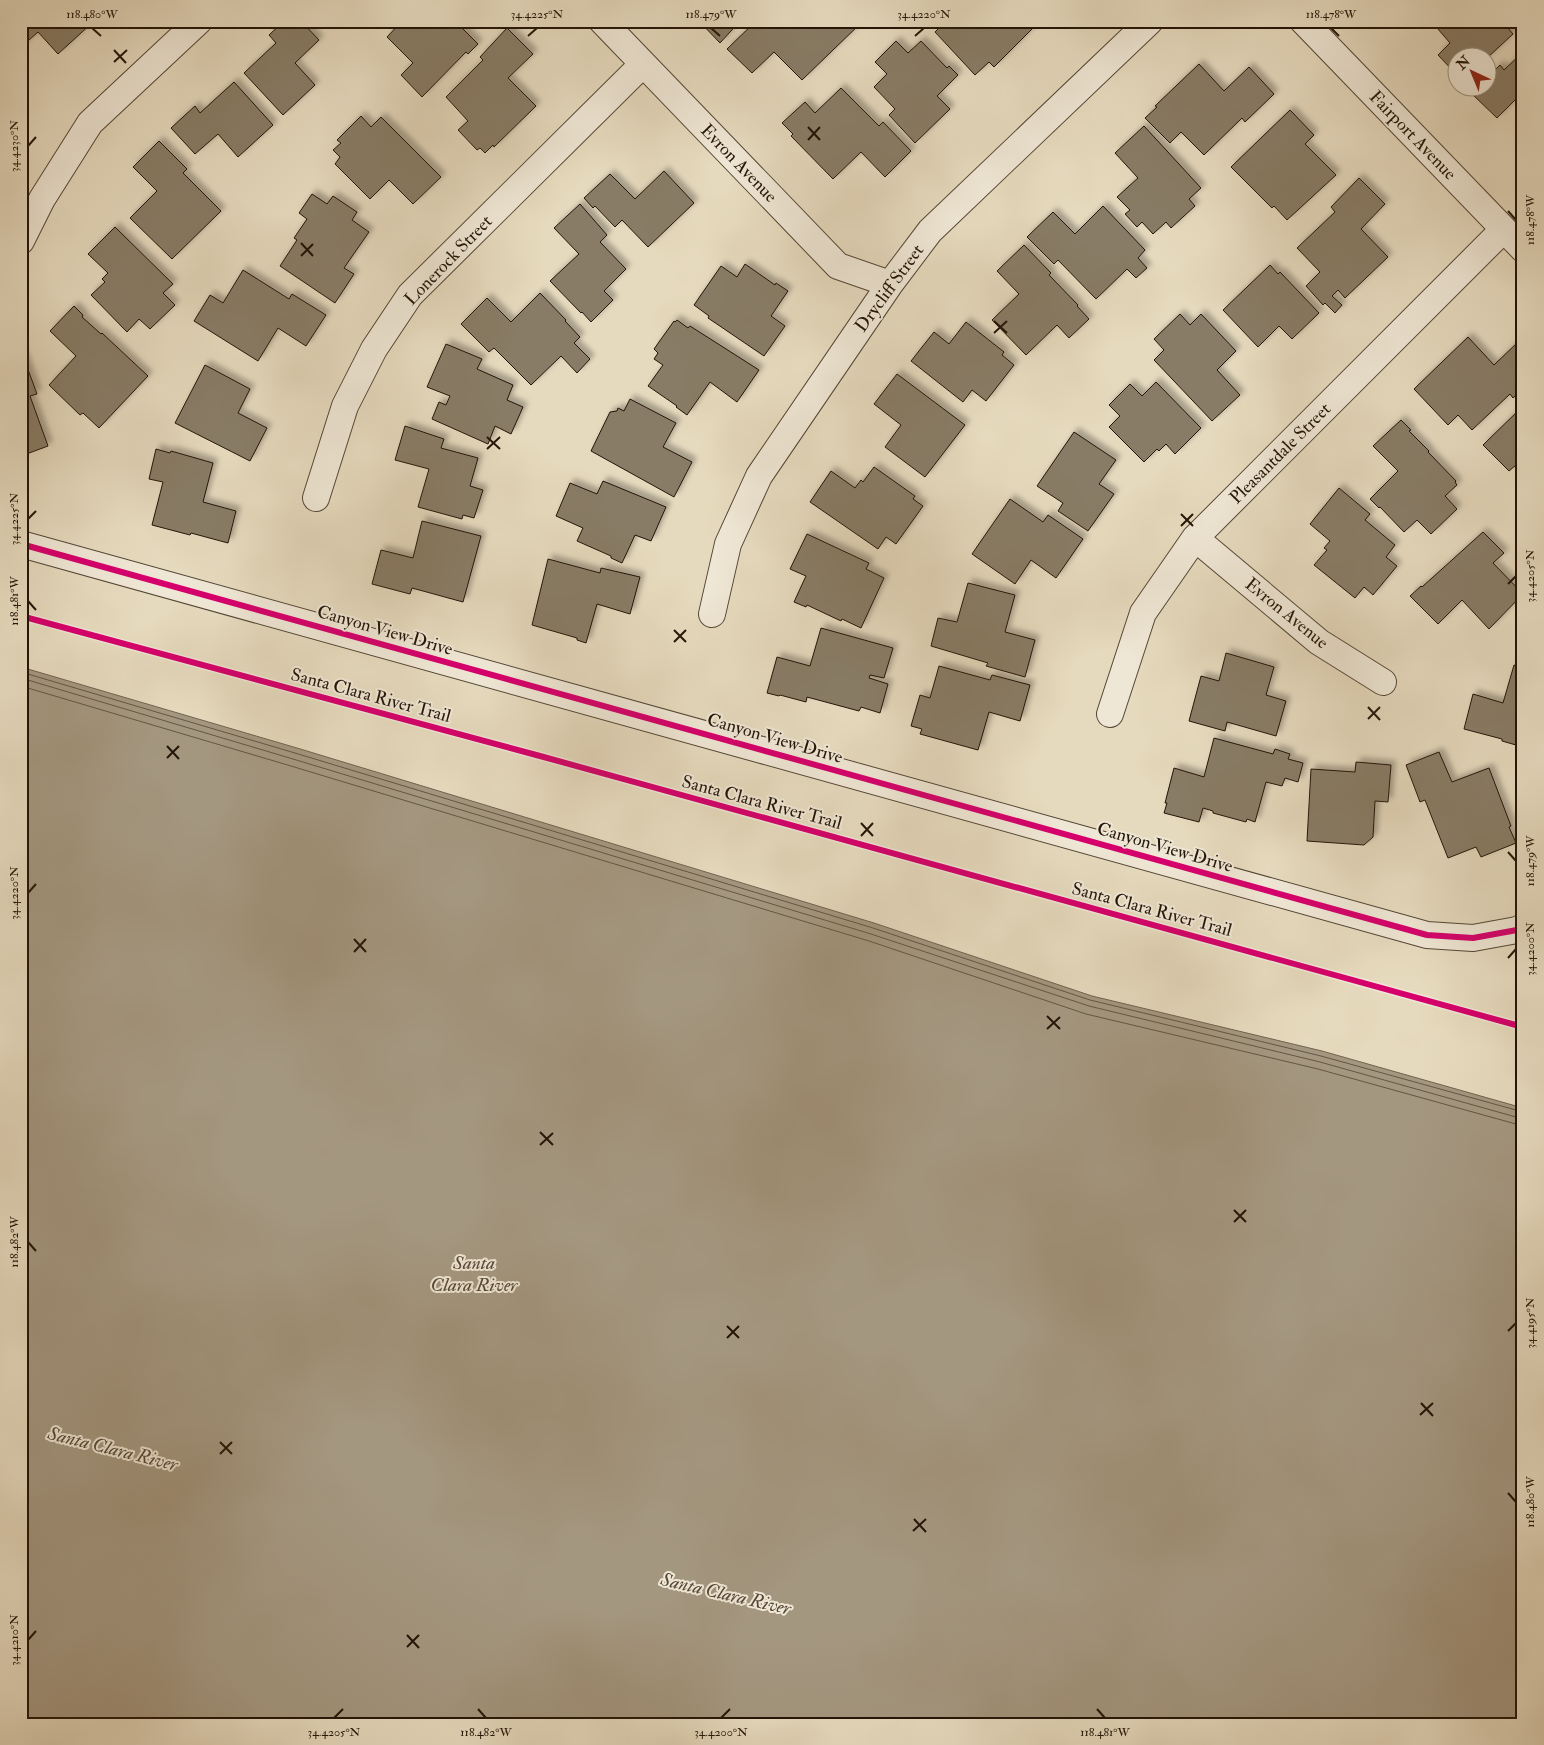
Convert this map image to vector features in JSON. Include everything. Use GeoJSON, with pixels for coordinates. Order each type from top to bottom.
{"type":"FeatureCollection","features":[{"type":"Feature","properties":{"kind":"street"},"geometry":{"type":"LineString","coordinates":[[21,241],[42,199],[90,123],[199,21]]}},
{"type":"Feature","properties":{"kind":"street","name":"Evron Avenue"},"geometry":{"type":"LineString","coordinates":[[602,21],[838,266],[890,284]]}},
{"type":"Feature","properties":{"kind":"street","name":"Drycliff Street"},"geometry":{"type":"LineString","coordinates":[[712,614],[728,544],[759,476],[890,284],[930,231],[1150,21]]}},
{"type":"Feature","properties":{"kind":"street","name":"Fairport Avenue"},"geometry":{"type":"LineString","coordinates":[[1303,21],[1523,249]]}},
{"type":"Feature","properties":{"kind":"street","name":"Lonerock Street"},"geometry":{"type":"LineString","coordinates":[[316,498],[345,406],[374,350],[410,295],[643,64]]}},
{"type":"Feature","properties":{"kind":"street","name":"Pleasantdale Street"},"geometry":{"type":"LineString","coordinates":[[1110,714],[1143,614],[1195,538],[1503,230]]}},
{"type":"Feature","properties":{"kind":"street","name":"Evron Avenue"},"geometry":{"type":"LineString","coordinates":[[1195,538],[1318,642],[1383,682]]}},
{"type":"Feature","properties":{"kind":"street","name":"Canyon View Drive"},"geometry":{"type":"LineString","coordinates":[[21,544],[1427,935],[1473,938],[1517,930],[1523,927]]}},
{"type":"Feature","properties":{"kind":"water","name":"Santa Clara River"},"geometry":{"type":"Polygon","coordinates":[[[21,667],[297,748],[874,923],[1092,996],[1322,1051],[1523,1108],[1523,1724],[21,1724],[21,667]]]}},
{"type":"Feature","properties":{"kind":"building"},"geometry":{"type":"Polygon","coordinates":[[[21,21],[93,22],[58,54],[38,32],[21,47],[21,21]]]}},
{"type":"Feature","properties":{"kind":"building"},"geometry":{"type":"Polygon","coordinates":[[[284,21],[301,21],[319,40],[295,63],[315,85],[283,115],[244,73],[276,43],[269,35],[284,21]]]}},
{"type":"Feature","properties":{"kind":"building"},"geometry":{"type":"Polygon","coordinates":[[[402,21],[455,21],[478,44],[468,54],[466,52],[422,97],[401,75],[413,63],[387,37],[402,21]]]}},
{"type":"Feature","properties":{"kind":"building"},"geometry":{"type":"Polygon","coordinates":[[[699,21],[740,21],[720,43],[699,21]]]}},
{"type":"Feature","properties":{"kind":"building"},"geometry":{"type":"Polygon","coordinates":[[[763,21],[862,22],[802,80],[774,52],[752,73],[727,49],[755,22],[759,26],[763,21]]]}},
{"type":"Feature","properties":{"kind":"building"},"geometry":{"type":"Polygon","coordinates":[[[946,21],[1027,21],[1033,28],[994,67],[989,62],[975,75],[935,32],[946,21]]]}},
{"type":"Feature","properties":{"kind":"building"},"geometry":{"type":"Polygon","coordinates":[[[1431,21],[1502,21],[1513,34],[1496,50],[1496,48],[1446,48],[1446,63],[1438,55],[1450,43],[1431,21]]]}},
{"type":"Feature","properties":{"kind":"building"},"geometry":{"type":"Polygon","coordinates":[[[507,28],[533,54],[508,78],[536,106],[494,147],[493,145],[485,153],[480,148],[477,150],[458,130],[468,121],[446,97],[483,60],[480,57],[507,28]]]}},
{"type":"Feature","properties":{"kind":"building"},"geometry":{"type":"Polygon","coordinates":[[[896,41],[908,53],[921,41],[947,68],[949,66],[958,75],[937,96],[950,109],[915,143],[889,115],[895,109],[874,87],[887,74],[875,62],[896,41]]]}},
{"type":"Feature","properties":{"kind":"building"},"geometry":{"type":"Polygon","coordinates":[[[1523,52],[1523,98],[1516,99],[1497,118],[1476,98],[1496,98],[1496,69],[1500,65],[1504,70],[1523,52]]]}},
{"type":"Feature","properties":{"kind":"building"},"geometry":{"type":"Polygon","coordinates":[[[1199,64],[1224,91],[1249,67],[1274,94],[1245,122],[1242,118],[1204,155],[1181,132],[1170,143],[1145,118],[1199,64]]]}},
{"type":"Feature","properties":{"kind":"building"},"geometry":{"type":"Polygon","coordinates":[[[234,82],[273,125],[238,157],[218,134],[195,154],[171,128],[195,106],[200,113],[234,82]]]}},
{"type":"Feature","properties":{"kind":"building"},"geometry":{"type":"Polygon","coordinates":[[[841,88],[879,126],[883,122],[911,151],[885,177],[861,152],[833,179],[791,136],[793,134],[782,123],[805,102],[815,113],[841,88]]]}},
{"type":"Feature","properties":{"kind":"building"},"geometry":{"type":"Polygon","coordinates":[[[1290,110],[1314,135],[1305,144],[1336,175],[1287,220],[1274,206],[1272,208],[1231,167],[1290,110]]]}},
{"type":"Feature","properties":{"kind":"building"},"geometry":{"type":"Polygon","coordinates":[[[361,116],[371,127],[381,117],[441,177],[413,204],[389,180],[370,199],[335,164],[340,157],[333,150],[341,143],[337,140],[361,116]]]}},
{"type":"Feature","properties":{"kind":"building"},"geometry":{"type":"Polygon","coordinates":[[[1144,126],[1201,188],[1189,199],[1195,206],[1171,228],[1166,222],[1153,234],[1142,222],[1137,227],[1125,214],[1130,210],[1117,197],[1138,178],[1115,153],[1144,126]]]}},
{"type":"Feature","properties":{"kind":"building"},"geometry":{"type":"Polygon","coordinates":[[[159,141],[187,169],[183,173],[221,211],[172,259],[130,218],[157,191],[133,167],[159,141]]]}},
{"type":"Feature","properties":{"kind":"building"},"geometry":{"type":"Polygon","coordinates":[[[664,171],[694,203],[648,247],[622,220],[615,227],[595,206],[593,208],[584,198],[610,174],[635,199],[664,171]]]}},
{"type":"Feature","properties":{"kind":"building"},"geometry":{"type":"Polygon","coordinates":[[[1359,178],[1385,204],[1361,229],[1388,257],[1345,298],[1338,290],[1332,296],[1342,305],[1335,313],[1325,303],[1323,305],[1306,286],[1320,272],[1297,248],[1335,212],[1331,207],[1359,178]]]}},
{"type":"Feature","properties":{"kind":"building"},"geometry":{"type":"Polygon","coordinates":[[[312,194],[327,204],[333,196],[357,212],[352,220],[369,232],[344,268],[354,274],[335,303],[280,266],[297,240],[294,238],[307,219],[299,213],[312,194]]]}},
{"type":"Feature","properties":{"kind":"building"},"geometry":{"type":"Polygon","coordinates":[[[580,204],[607,235],[600,242],[626,269],[604,291],[613,300],[591,322],[550,281],[579,254],[554,228],[580,204]]]}},
{"type":"Feature","properties":{"kind":"building"},"geometry":{"type":"Polygon","coordinates":[[[1103,206],[1145,250],[1138,258],[1147,268],[1136,278],[1127,269],[1096,299],[1058,260],[1054,264],[1027,237],[1053,212],[1075,234],[1103,206]]]}},
{"type":"Feature","properties":{"kind":"building"},"geometry":{"type":"Polygon","coordinates":[[[115,227],[173,284],[163,293],[175,305],[150,329],[139,319],[127,332],[91,295],[105,282],[102,279],[108,273],[88,254],[115,227]]]}},
{"type":"Feature","properties":{"kind":"building"},"geometry":{"type":"Polygon","coordinates":[[[1024,245],[1051,273],[1049,275],[1089,319],[1069,338],[1057,325],[1026,355],[992,320],[1019,294],[997,271],[1024,245]]]}},
{"type":"Feature","properties":{"kind":"building"},"geometry":{"type":"Polygon","coordinates":[[[745,264],[775,285],[776,283],[788,291],[771,316],[785,326],[764,356],[708,318],[709,316],[694,305],[721,266],[737,277],[745,264]]]}},
{"type":"Feature","properties":{"kind":"building"},"geometry":{"type":"Polygon","coordinates":[[[1270,265],[1278,274],[1280,272],[1319,313],[1292,339],[1279,326],[1258,347],[1223,310],[1270,265]]]}},
{"type":"Feature","properties":{"kind":"building"},"geometry":{"type":"Polygon","coordinates":[[[243,270],[289,299],[292,294],[326,315],[306,346],[278,328],[258,361],[194,321],[210,295],[223,303],[243,270]]]}},
{"type":"Feature","properties":{"kind":"building"},"geometry":{"type":"Polygon","coordinates":[[[540,293],[580,337],[574,343],[590,359],[577,373],[561,356],[531,385],[494,348],[489,352],[461,324],[487,298],[511,322],[540,293]]]}},
{"type":"Feature","properties":{"kind":"building"},"geometry":{"type":"Polygon","coordinates":[[[74,306],[83,315],[82,317],[148,376],[99,428],[83,413],[80,415],[49,385],[76,356],[50,331],[74,306]]]}},
{"type":"Feature","properties":{"kind":"building"},"geometry":{"type":"Polygon","coordinates":[[[1180,314],[1190,325],[1201,314],[1236,351],[1217,370],[1240,395],[1212,421],[1154,360],[1164,350],[1154,339],[1180,314]]]}},
{"type":"Feature","properties":{"kind":"building"},"geometry":{"type":"Polygon","coordinates":[[[677,320],[688,328],[690,326],[759,370],[737,402],[710,382],[687,415],[648,386],[663,365],[654,359],[658,353],[654,349],[674,321],[677,320]]]}},
{"type":"Feature","properties":{"kind":"building"},"geometry":{"type":"Polygon","coordinates":[[[966,322],[1004,352],[1002,355],[1014,365],[986,401],[972,390],[963,402],[911,361],[934,332],[949,344],[966,322]]]}},
{"type":"Feature","properties":{"kind":"building"},"geometry":{"type":"Polygon","coordinates":[[[1468,337],[1494,365],[1518,342],[1523,348],[1523,389],[1513,398],[1510,394],[1472,430],[1458,415],[1448,425],[1414,389],[1468,337]]]}},
{"type":"Feature","properties":{"kind":"building"},"geometry":{"type":"Polygon","coordinates":[[[446,344],[482,359],[477,369],[513,385],[507,400],[523,407],[511,434],[495,426],[488,444],[432,419],[439,402],[446,405],[450,396],[427,387],[446,344]]]}},
{"type":"Feature","properties":{"kind":"building"},"geometry":{"type":"Polygon","coordinates":[[[21,356],[23,356],[37,394],[30,396],[48,446],[21,456],[21,356]]]}},
{"type":"Feature","properties":{"kind":"building"},"geometry":{"type":"Polygon","coordinates":[[[205,365],[250,389],[238,413],[267,428],[250,461],[175,423],[205,365]]]}},
{"type":"Feature","properties":{"kind":"building"},"geometry":{"type":"Polygon","coordinates":[[[897,374],[965,425],[925,477],[885,447],[901,425],[874,404],[897,374]]]}},
{"type":"Feature","properties":{"kind":"building"},"geometry":{"type":"Polygon","coordinates":[[[1156,382],[1201,428],[1175,454],[1166,444],[1159,451],[1157,449],[1144,462],[1109,427],[1120,416],[1109,405],[1130,384],[1142,396],[1156,382]]]}},
{"type":"Feature","properties":{"kind":"building"},"geometry":{"type":"Polygon","coordinates":[[[630,399],[676,423],[663,447],[692,462],[674,497],[591,451],[610,412],[617,411],[618,408],[624,411],[630,399]]]}},
{"type":"Feature","properties":{"kind":"building"},"geometry":{"type":"Polygon","coordinates":[[[1523,406],[1523,473],[1516,465],[1509,471],[1483,445],[1523,406]]]}},
{"type":"Feature","properties":{"kind":"building"},"geometry":{"type":"Polygon","coordinates":[[[1401,420],[1456,481],[1457,485],[1445,496],[1457,509],[1431,534],[1417,520],[1404,532],[1370,499],[1398,471],[1373,446],[1401,420]]]}},
{"type":"Feature","properties":{"kind":"building"},"geometry":{"type":"Polygon","coordinates":[[[405,426],[444,439],[441,448],[478,458],[470,486],[483,490],[474,518],[463,515],[462,519],[418,507],[429,469],[395,460],[405,426]]]}},
{"type":"Feature","properties":{"kind":"building"},"geometry":{"type":"Polygon","coordinates":[[[1074,432],[1116,460],[1099,484],[1114,494],[1088,531],[1058,511],[1063,503],[1037,486],[1074,432]]]}},
{"type":"Feature","properties":{"kind":"building"},"geometry":{"type":"Polygon","coordinates":[[[156,449],[170,453],[171,451],[213,463],[203,502],[236,511],[228,543],[152,525],[163,482],[149,479],[156,449]]]}},
{"type":"Feature","properties":{"kind":"building"},"geometry":{"type":"Polygon","coordinates":[[[874,467],[915,496],[913,499],[923,506],[896,544],[886,537],[878,549],[810,502],[831,471],[855,488],[861,480],[863,482],[874,467]]]}},
{"type":"Feature","properties":{"kind":"building"},"geometry":{"type":"Polygon","coordinates":[[[603,481],[666,507],[651,541],[635,535],[622,563],[577,541],[583,528],[556,516],[570,483],[597,494],[603,481]]]}},
{"type":"Feature","properties":{"kind":"building"},"geometry":{"type":"Polygon","coordinates":[[[1339,488],[1370,514],[1365,520],[1395,545],[1386,557],[1397,566],[1373,595],[1364,587],[1355,598],[1314,565],[1327,550],[1324,548],[1330,541],[1310,524],[1339,488]]]}},
{"type":"Feature","properties":{"kind":"building"},"geometry":{"type":"Polygon","coordinates":[[[1010,499],[1043,522],[1048,515],[1083,539],[1056,578],[1031,560],[1015,584],[972,554],[1010,499]]]}},
{"type":"Feature","properties":{"kind":"building"},"geometry":{"type":"Polygon","coordinates":[[[422,521],[481,536],[463,602],[412,588],[410,594],[372,584],[381,550],[413,558],[422,521]]]}},
{"type":"Feature","properties":{"kind":"building"},"geometry":{"type":"Polygon","coordinates":[[[1483,532],[1504,553],[1493,563],[1523,594],[1489,629],[1462,600],[1438,624],[1410,596],[1483,532]]]}},
{"type":"Feature","properties":{"kind":"building"},"geometry":{"type":"Polygon","coordinates":[[[807,534],[869,563],[866,569],[884,578],[861,628],[807,605],[806,607],[794,602],[806,576],[790,569],[807,534]]]}},
{"type":"Feature","properties":{"kind":"building"},"geometry":{"type":"Polygon","coordinates":[[[548,559],[600,573],[601,568],[640,577],[630,614],[597,604],[586,643],[577,640],[577,638],[532,625],[548,559]]]}},
{"type":"Feature","properties":{"kind":"building"},"geometry":{"type":"Polygon","coordinates":[[[968,583],[1015,595],[1005,632],[1035,640],[1025,677],[986,666],[988,663],[931,646],[938,618],[957,622],[968,583]]]}},
{"type":"Feature","properties":{"kind":"building"},"geometry":{"type":"Polygon","coordinates":[[[821,628],[893,648],[884,678],[870,675],[869,678],[888,684],[880,713],[861,707],[859,711],[807,697],[806,702],[767,693],[777,657],[810,666],[821,628]]]}},
{"type":"Feature","properties":{"kind":"building"},"geometry":{"type":"Polygon","coordinates":[[[1226,653],[1274,667],[1266,695],[1286,701],[1276,736],[1227,722],[1225,731],[1189,721],[1201,676],[1219,681],[1226,653]]]}},
{"type":"Feature","properties":{"kind":"building"},"geometry":{"type":"Polygon","coordinates":[[[1514,665],[1523,668],[1523,747],[1502,741],[1502,739],[1464,729],[1473,694],[1503,703],[1514,665]]]}},
{"type":"Feature","properties":{"kind":"building"},"geometry":{"type":"Polygon","coordinates":[[[939,666],[990,680],[992,675],[1030,685],[1020,721],[989,712],[978,750],[920,734],[922,729],[911,726],[920,695],[930,698],[939,666]]]}},
{"type":"Feature","properties":{"kind":"building"},"geometry":{"type":"Polygon","coordinates":[[[1214,738],[1273,754],[1275,749],[1290,754],[1288,759],[1303,763],[1298,782],[1285,778],[1282,786],[1266,782],[1255,822],[1247,819],[1246,822],[1213,813],[1213,811],[1203,808],[1199,822],[1164,813],[1174,768],[1204,777],[1214,738]]]}},
{"type":"Feature","properties":{"kind":"building"},"geometry":{"type":"Polygon","coordinates":[[[1439,752],[1452,782],[1489,768],[1516,843],[1481,857],[1476,847],[1448,858],[1425,800],[1420,802],[1406,765],[1439,752]]]}},
{"type":"Feature","properties":{"kind":"building"},"geometry":{"type":"Polygon","coordinates":[[[1356,762],[1391,765],[1388,802],[1375,801],[1373,837],[1364,845],[1307,841],[1311,769],[1355,772],[1356,762]]]}},
{"type":"Feature","properties":{"kind":"cycle path"},"geometry":{"type":"LineString","coordinates":[[21,544],[1427,935],[1473,938],[1517,930],[1523,927]]}},
{"type":"Feature","properties":{"kind":"cycle path","name":"Santa Clara River Trail"},"geometry":{"type":"LineString","coordinates":[[21,616],[540,756],[1523,1027]]}}]}
